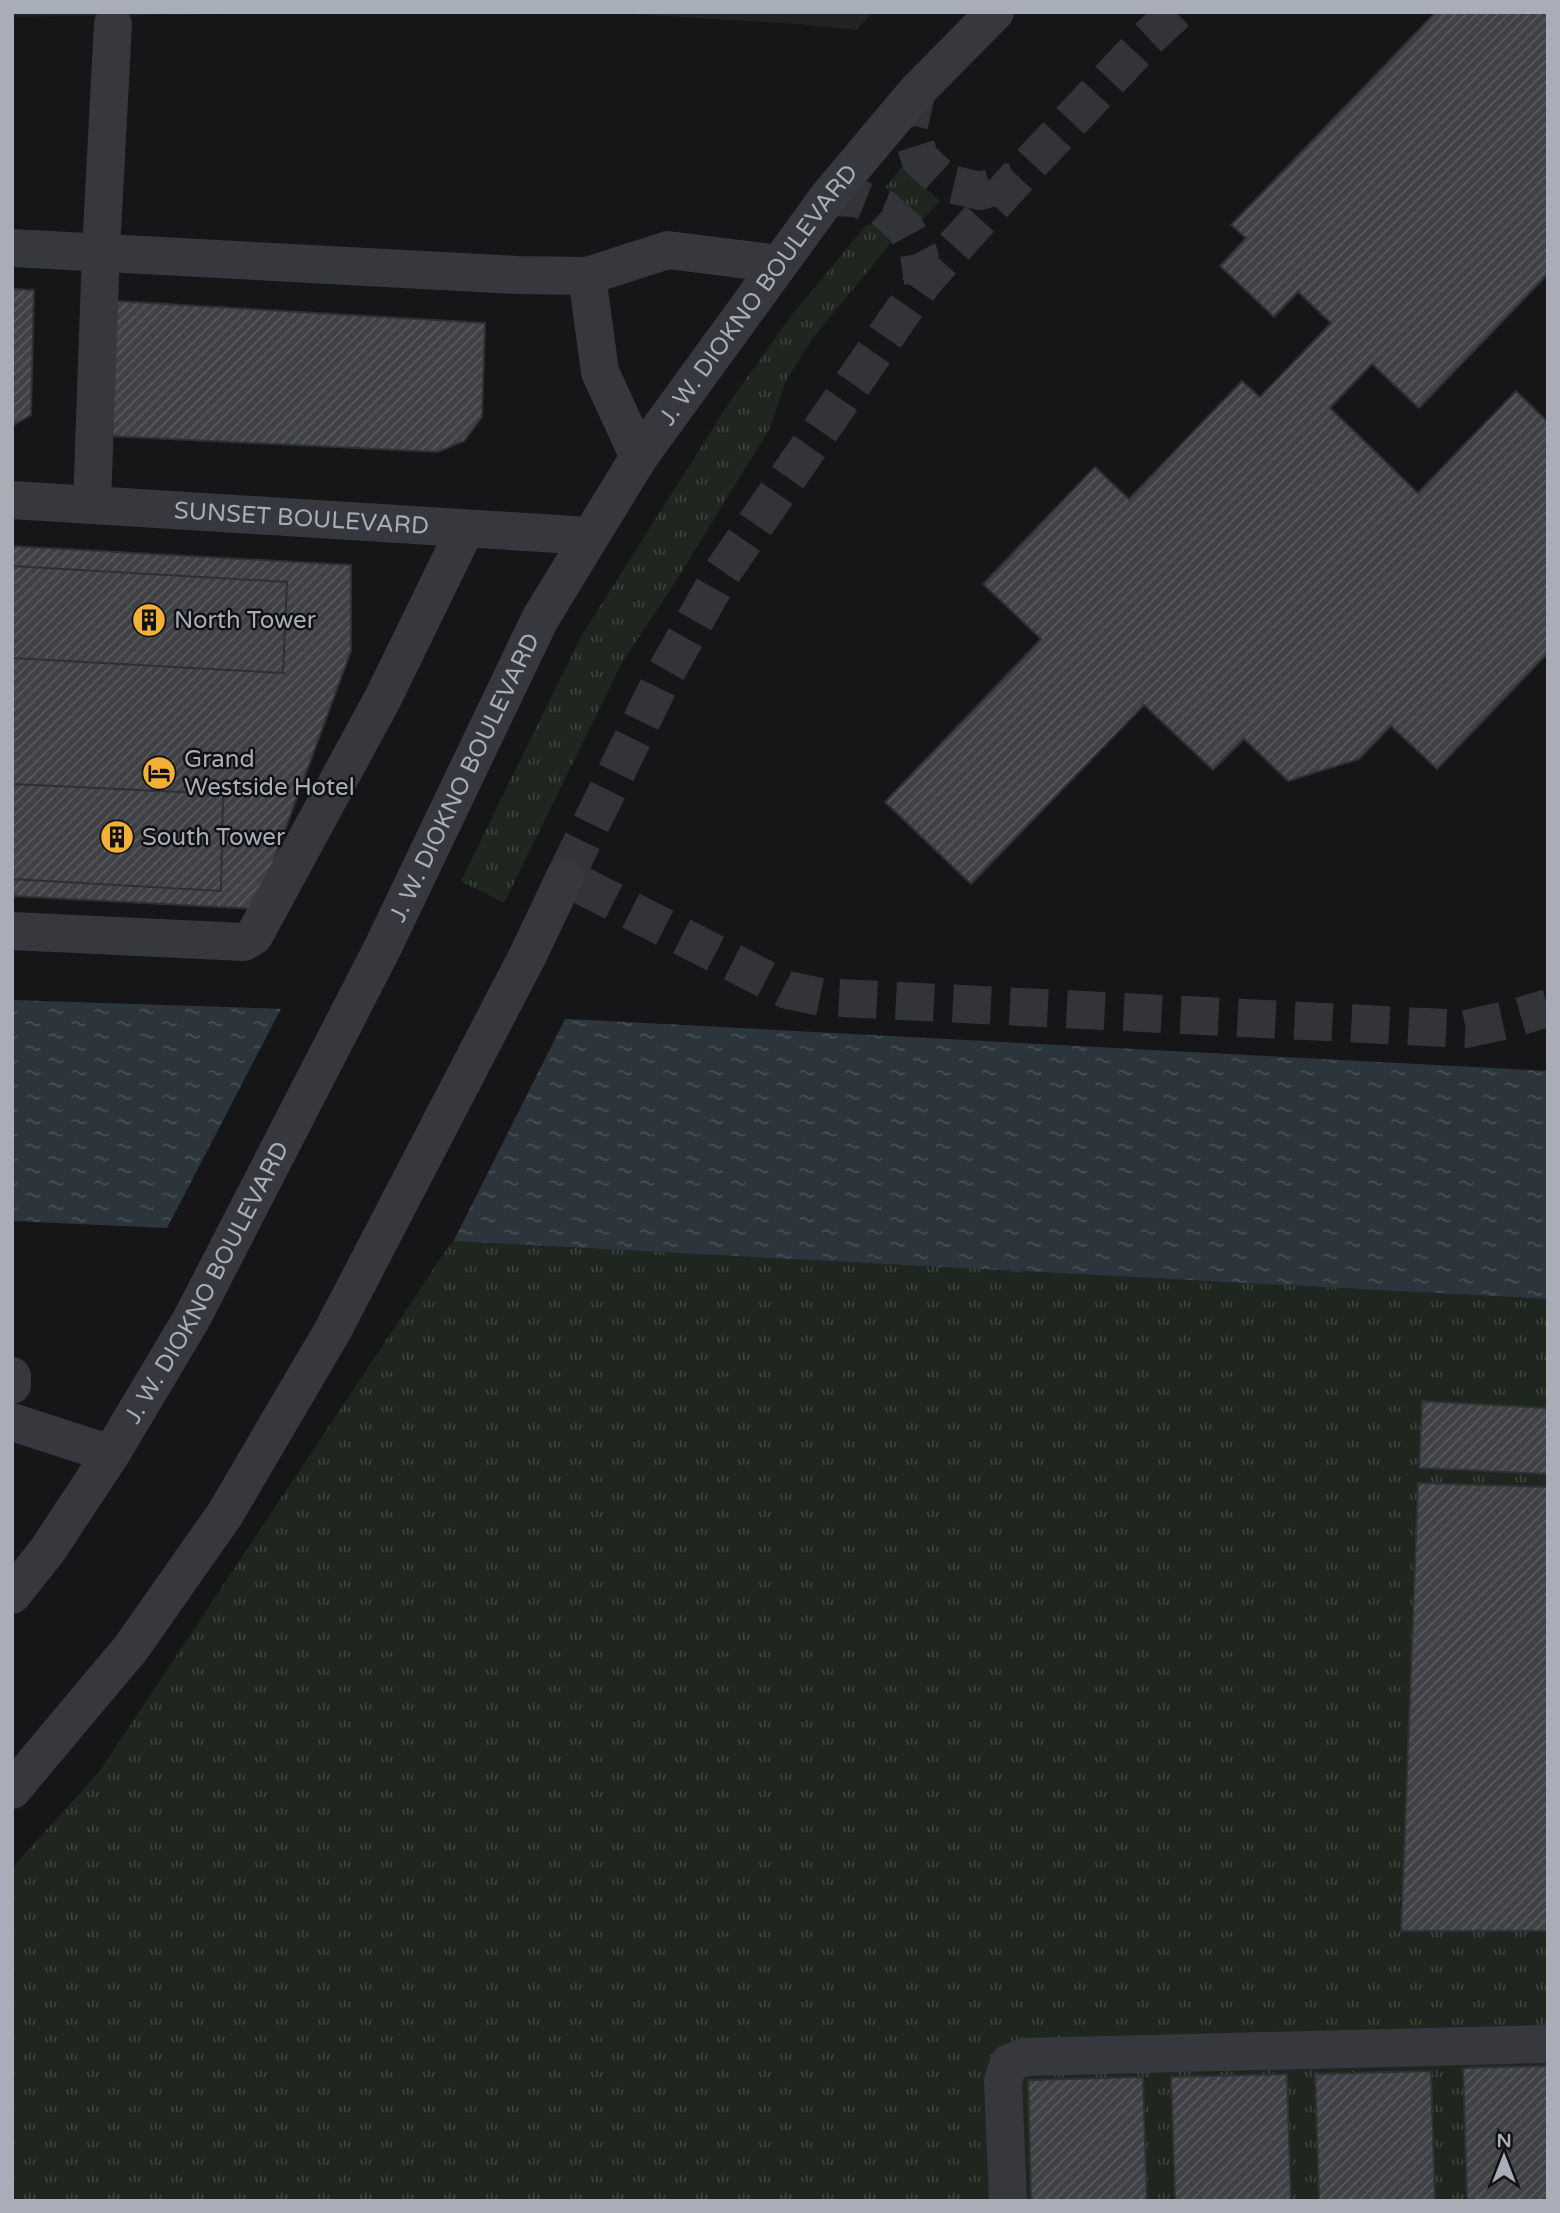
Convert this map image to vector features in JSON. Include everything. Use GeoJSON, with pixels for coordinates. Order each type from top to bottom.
{"type":"FeatureCollection","features":[{"type":"Feature","properties":{"kind":"street","name":"J. W. DIOKNO BOULEVARD"},"geometry":{"type":"LineString","coordinates":[[12,1595],[47,1551],[111,1454],[192,1318],[382,949],[540,619],[639,457],[828,197],[917,91],[995,12]]}},
{"type":"Feature","properties":{"kind":"street"},"geometry":{"type":"LineString","coordinates":[[92,504],[113,24]]}},
{"type":"Feature","properties":{"kind":"street"},"geometry":{"type":"LineString","coordinates":[[12,248],[587,276],[668,250],[779,264]]}},
{"type":"Feature","properties":{"kind":"street"},"geometry":{"type":"LineString","coordinates":[[587,276],[600,372],[639,457]]}},
{"type":"Feature","properties":{"kind":"street","name":"SUNSET BOULEVARD"},"geometry":{"type":"LineString","coordinates":[[12,500],[590,536]]}},
{"type":"Feature","properties":{"kind":"street"},"geometry":{"type":"LineString","coordinates":[[12,931],[244,942],[259,932],[383,698],[465,530]]}},
{"type":"Feature","properties":{"kind":"street"},"geometry":{"type":"LineString","coordinates":[[12,1790],[131,1648],[217,1525],[333,1330],[528,955],[565,877]]}},
{"type":"Feature","properties":{"kind":"street"},"geometry":{"type":"LineString","coordinates":[[12,1376],[12,1385]]}},
{"type":"Feature","properties":{"kind":"street"},"geometry":{"type":"LineString","coordinates":[[12,1422],[111,1454]]}},
{"type":"Feature","properties":{"kind":"street"},"geometry":{"type":"LineString","coordinates":[[1007,2201],[1003,2081],[1009,2063],[1024,2057],[1548,2044]]}},
{"type":"Feature","properties":{"kind":"shaded area"},"geometry":{"type":"Polygon","coordinates":[[[12,12],[372,12],[12,17],[12,12]]]}},
{"type":"Feature","properties":{"kind":"shaded area"},"geometry":{"type":"Polygon","coordinates":[[[598,12],[873,12],[857,30],[598,12]]]}},
{"type":"Feature","properties":{"kind":"green space"},"geometry":{"type":"Polygon","coordinates":[[[906,162],[916,180],[940,201],[918,224],[911,209],[885,188],[906,162]]]}},
{"type":"Feature","properties":{"kind":"green space"},"geometry":{"type":"Polygon","coordinates":[[[876,224],[887,230],[890,244],[813,338],[785,382],[770,428],[676,581],[623,661],[504,903],[461,881],[580,638],[729,403],[791,316],[866,225],[876,224]]]}},
{"type":"Feature","properties":{"kind":"green space"},"geometry":{"type":"Polygon","coordinates":[[[452,1241],[1548,1299],[1548,2201],[12,2201],[12,1868],[99,1772],[452,1241]]]}},
{"type":"Feature","properties":{"kind":"water"},"geometry":{"type":"Polygon","coordinates":[[[12,1000],[531,1017],[1548,1071],[1548,1299],[452,1241],[12,1221],[12,1000]]]}},
{"type":"Feature","properties":{"kind":"pier"},"geometry":{"type":"Polygon","coordinates":[[[283,1005],[567,1015],[452,1244],[166,1230],[283,1005]]]}},
{"type":"Feature","properties":{"kind":"building"},"geometry":{"type":"Polygon","coordinates":[[[1436,12],[1548,12],[1548,274],[1419,408],[1372,364],[1330,408],[1418,493],[1516,391],[1548,422],[1548,653],[1437,769],[1391,726],[1359,759],[1288,781],[1244,739],[1213,770],[1144,705],[971,884],[885,802],[1041,639],[983,584],[1095,467],[1129,499],[1242,381],[1260,397],[1331,323],[1298,292],[1274,317],[1220,266],[1246,238],[1231,225],[1436,12]]]}},
{"type":"Feature","properties":{"kind":"building"},"geometry":{"type":"Polygon","coordinates":[[[12,289],[34,290],[31,415],[12,426],[12,289]]]}},
{"type":"Feature","properties":{"kind":"building"},"geometry":{"type":"Polygon","coordinates":[[[116,301],[485,323],[482,417],[464,441],[438,452],[109,436],[116,301]]]}},
{"type":"Feature","properties":{"kind":"building","name":"Grand Westside Hotel"},"geometry":{"type":"Polygon","coordinates":[[[12,546],[351,565],[351,651],[256,909],[12,896],[12,546]]]}},
{"type":"Feature","properties":{"kind":"building","name":"North Tower"},"geometry":{"type":"Polygon","coordinates":[[[12,566],[287,582],[283,673],[12,658],[12,566]]]}},
{"type":"Feature","properties":{"kind":"building","name":"South Tower"},"geometry":{"type":"Polygon","coordinates":[[[12,784],[223,794],[221,891],[12,879],[12,784]]]}},
{"type":"Feature","properties":{"kind":"building"},"geometry":{"type":"Polygon","coordinates":[[[1422,1401],[1548,1408],[1548,1474],[1419,1468],[1422,1401]]]}},
{"type":"Feature","properties":{"kind":"building"},"geometry":{"type":"Polygon","coordinates":[[[1418,1483],[1548,1487],[1548,1931],[1401,1931],[1418,1483]]]}},
{"type":"Feature","properties":{"kind":"building"},"geometry":{"type":"Polygon","coordinates":[[[1548,2066],[1548,2201],[1467,2201],[1463,2068],[1548,2066]]]}},
{"type":"Feature","properties":{"kind":"building"},"geometry":{"type":"Polygon","coordinates":[[[1431,2071],[1435,2201],[1319,2201],[1315,2074],[1431,2071]]]}},
{"type":"Feature","properties":{"kind":"building"},"geometry":{"type":"Polygon","coordinates":[[[1287,2074],[1291,2201],[1175,2201],[1171,2077],[1287,2074]]]}},
{"type":"Feature","properties":{"kind":"building"},"geometry":{"type":"Polygon","coordinates":[[[1143,2077],[1147,2201],[1031,2201],[1028,2080],[1143,2077]]]}},
{"type":"Feature","properties":{"kind":"tunnel"},"geometry":{"type":"LineString","coordinates":[[1176,12],[1148,38],[1014,181],[923,282],[721,574],[661,681],[565,877],[787,990],[821,997],[1466,1029],[1548,1008]]}},
{"type":"Feature","properties":{"kind":"tunnel"},"geometry":{"type":"LineString","coordinates":[[917,91],[909,125],[920,159],[946,183],[980,191],[1014,181]]}},
{"type":"Feature","properties":{"kind":"tunnel"},"geometry":{"type":"LineString","coordinates":[[828,197],[857,198],[884,209],[905,228],[919,254],[923,282]]}},
{"type":"Feature","properties":{"kind":"place","name":"North Tower"},"geometry":{"type":"Point","coordinates":[149,620]}},
{"type":"Feature","properties":{"kind":"place","name":"Grand Westside Hotel"},"geometry":{"type":"Point","coordinates":[159,773]}},
{"type":"Feature","properties":{"kind":"place","name":"South Tower"},"geometry":{"type":"Point","coordinates":[117,837]}}]}
